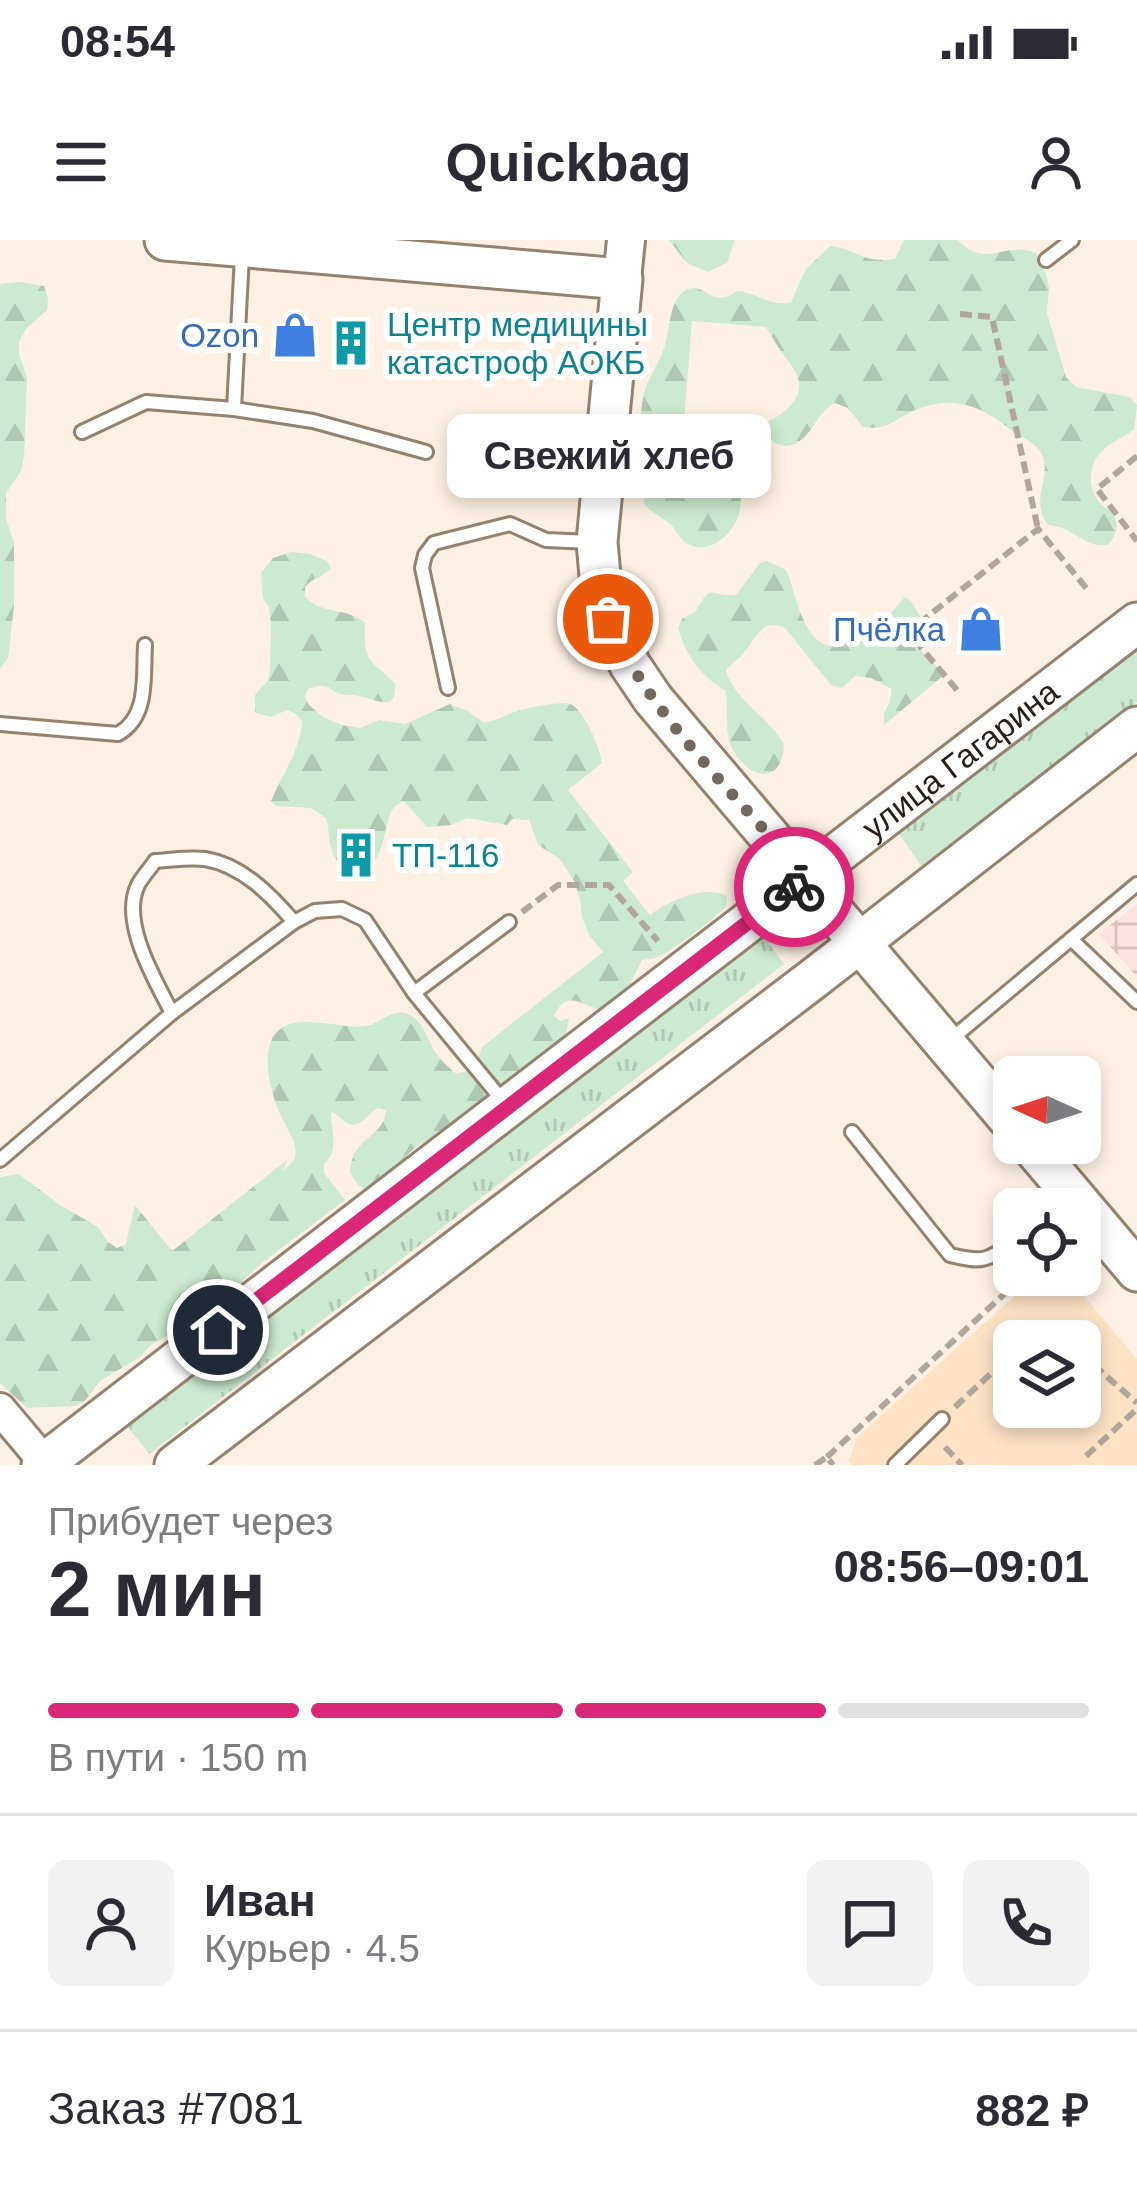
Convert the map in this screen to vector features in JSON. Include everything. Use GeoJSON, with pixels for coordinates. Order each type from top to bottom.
{"type":"FeatureCollection","features":[{"type":"Feature","properties":{"kind":"main road"},"geometry":{"type":"LineString","coordinates":[[165,240],[243,247],[624,259],[597,542],[608,619],[653,699],[993,1100]]}},
{"type":"Feature","properties":{"kind":"main road","name":"улица Гагарина"},"geometry":{"type":"LineString","coordinates":[[45,1464],[1137,622]]}},
{"type":"Feature","properties":{"kind":"main road"},"geometry":{"type":"LineString","coordinates":[[175,1465],[1137,728]]}},
{"type":"Feature","properties":{"kind":"main road"},"geometry":{"type":"LineString","coordinates":[[1101,1237],[1137,1271]]}},
{"type":"Feature","properties":{"kind":"street"},"geometry":{"type":"LineString","coordinates":[[0,1408],[45,1464]]}},
{"type":"Feature","properties":{"kind":"lane"},"geometry":{"type":"LineString","coordinates":[[1046,260],[1072,240]]}},
{"type":"Feature","properties":{"kind":"lane"},"geometry":{"type":"LineString","coordinates":[[234,409],[243,247]]}},
{"type":"Feature","properties":{"kind":"lane"},"geometry":{"type":"LineString","coordinates":[[82,432],[146,402],[314,421],[426,452]]}},
{"type":"Feature","properties":{"kind":"lane"},"geometry":{"type":"LineString","coordinates":[[448,688],[422,568],[434,543],[509,524],[546,540],[597,542]]}},
{"type":"Feature","properties":{"kind":"lane"},"geometry":{"type":"LineString","coordinates":[[0,724],[118,734],[132,726],[141,704],[146,645]]}},
{"type":"Feature","properties":{"kind":"lane"},"geometry":{"type":"LineString","coordinates":[[172,1013],[144,961],[135,923],[135,889],[155,861],[208,859],[267,891],[294,922]]}},
{"type":"Feature","properties":{"kind":"lane"},"geometry":{"type":"LineString","coordinates":[[946,1044],[1137,884]]}},
{"type":"Feature","properties":{"kind":"lane"},"geometry":{"type":"LineString","coordinates":[[0,1160],[172,1013],[315,911],[342,909],[365,920],[414,994],[507,1107]]}},
{"type":"Feature","properties":{"kind":"lane"},"geometry":{"type":"LineString","coordinates":[[414,994],[509,922]]}},
{"type":"Feature","properties":{"kind":"lane"},"geometry":{"type":"LineString","coordinates":[[1071,939],[1137,1001]]}},
{"type":"Feature","properties":{"kind":"lane"},"geometry":{"type":"LineString","coordinates":[[852,1132],[950,1255],[993,1256]]}},
{"type":"Feature","properties":{"kind":"lane"},"geometry":{"type":"LineString","coordinates":[[895,1465],[942,1419]]}},
{"type":"Feature","properties":{"kind":"path"},"geometry":{"type":"LineString","coordinates":[[960,314],[992,317],[1038,529],[1087,590]]}},
{"type":"Feature","properties":{"kind":"path"},"geometry":{"type":"LineString","coordinates":[[1137,456],[1096,489],[1137,541]]}},
{"type":"Feature","properties":{"kind":"path"},"geometry":{"type":"LineString","coordinates":[[957,691],[908,632],[1038,529]]}},
{"type":"Feature","properties":{"kind":"path"},"geometry":{"type":"LineString","coordinates":[[509,922],[558,885],[609,885],[658,941]]}},
{"type":"Feature","properties":{"kind":"path"},"geometry":{"type":"LineString","coordinates":[[815,1465],[1002,1296]]}},
{"type":"Feature","properties":{"kind":"path"},"geometry":{"type":"LineString","coordinates":[[962,1465],[939,1442],[942,1419],[993,1372]]}},
{"type":"Feature","properties":{"kind":"path"},"geometry":{"type":"LineString","coordinates":[[1086,1456],[1137,1406],[1101,1373]]}},
{"type":"Feature","properties":{"kind":"path"},"geometry":{"type":"LineString","coordinates":[[827,1456],[833,1465]]}},
{"type":"Feature","properties":{"kind":"shaded area"},"geometry":{"type":"Polygon","coordinates":[[[1137,904],[1137,977],[1099,934],[1137,904]]]}},
{"type":"Feature","properties":{"kind":"shaded area"},"geometry":{"type":"Polygon","coordinates":[[[1015,1296],[1084,1296],[1137,1359],[1137,1465],[852,1465],[849,1461],[857,1437],[1015,1296]]]}},
{"type":"Feature","properties":{"kind":"green space"},"geometry":{"type":"Polygon","coordinates":[[[669,240],[735,240],[727,263],[708,272],[687,263],[669,240]]]}},
{"type":"Feature","properties":{"kind":"green space"},"geometry":{"type":"Polygon","coordinates":[[[904,240],[958,240],[986,254],[1036,253],[1046,274],[1047,313],[1066,377],[1076,387],[1130,397],[1137,405],[1134,429],[1105,449],[1092,468],[1094,494],[1116,521],[1111,541],[1108,545],[1092,543],[1048,525],[1040,506],[1045,471],[1041,453],[970,406],[929,405],[873,428],[863,427],[848,408],[835,403],[801,440],[789,446],[778,444],[763,425],[789,407],[799,385],[766,327],[692,321],[680,470],[742,475],[740,509],[732,529],[712,545],[696,547],[685,542],[645,506],[641,465],[644,393],[664,348],[677,299],[693,288],[721,298],[737,291],[777,303],[791,302],[806,269],[830,246],[884,260],[895,259],[904,240]]]}},
{"type":"Feature","properties":{"kind":"green space"},"geometry":{"type":"Polygon","coordinates":[[[0,284],[44,286],[48,298],[47,310],[19,342],[27,377],[24,457],[6,493],[6,519],[14,543],[14,606],[8,658],[0,669],[0,284]]]}},
{"type":"Feature","properties":{"kind":"green space"},"geometry":{"type":"Polygon","coordinates":[[[291,552],[327,561],[331,568],[305,587],[305,596],[365,623],[370,658],[395,683],[389,702],[342,694],[325,686],[308,689],[309,705],[323,717],[360,728],[379,720],[405,724],[450,704],[484,723],[517,711],[570,704],[586,721],[602,763],[568,790],[633,872],[623,881],[650,915],[698,893],[727,896],[726,906],[667,952],[642,960],[623,999],[603,1011],[576,1001],[564,1002],[554,1016],[560,1021],[569,1018],[565,1042],[415,1148],[372,1189],[357,1183],[350,1171],[355,1153],[379,1128],[386,1110],[378,1108],[354,1125],[331,1111],[333,1145],[324,1173],[345,1200],[224,1298],[100,1381],[84,1402],[27,1408],[0,1383],[0,1177],[19,1174],[98,1227],[117,1248],[126,1244],[135,1205],[172,1251],[294,1159],[294,1143],[276,1104],[268,1071],[271,1041],[278,1031],[301,1022],[367,1026],[404,1013],[419,1022],[436,1053],[455,1073],[465,1072],[482,1047],[603,952],[589,935],[574,881],[560,859],[538,845],[529,820],[512,819],[507,825],[467,818],[427,827],[404,801],[391,814],[374,862],[353,871],[343,868],[334,856],[326,818],[311,808],[277,806],[271,801],[294,753],[302,721],[287,710],[271,717],[255,713],[255,695],[270,671],[271,625],[261,573],[273,558],[291,552]]]}},
{"type":"Feature","properties":{"kind":"green space"},"geometry":{"type":"Polygon","coordinates":[[[767,561],[786,570],[804,621],[819,641],[830,646],[844,646],[857,627],[884,619],[905,597],[922,619],[917,643],[944,675],[884,725],[892,689],[855,676],[842,688],[831,685],[785,628],[763,629],[726,671],[737,691],[784,745],[776,769],[759,773],[734,752],[725,690],[695,664],[678,628],[709,593],[736,595],[760,563],[767,561]]]}},
{"type":"Feature","properties":{"kind":"green space"},"geometry":{"type":"Polygon","coordinates":[[[1137,645],[1137,702],[921,866],[896,829],[1137,645]]]}},
{"type":"Feature","properties":{"kind":"green space"},"geometry":{"type":"Polygon","coordinates":[[[759,931],[784,964],[149,1454],[124,1422],[759,931]]]}},
{"type":"Feature","properties":{"kind":"way so far"},"geometry":{"type":"LineString","coordinates":[[608,619],[653,699],[806,878],[794,887]]}},
{"type":"Feature","properties":{"kind":"place","name":"Ozon"},"geometry":{"type":"Point","coordinates":[295,335]}},
{"type":"Feature","properties":{"kind":"place","name":"Центр медицины катастроф АОКБ"},"geometry":{"type":"Point","coordinates":[351,343]}},
{"type":"Feature","properties":{"kind":"place","name":"Свежий хлеб"},"geometry":{"type":"Point","coordinates":[608,619]}},
{"type":"Feature","properties":{"kind":"place","name":"Пчёлка"},"geometry":{"type":"Point","coordinates":[981,629]}},
{"type":"Feature","properties":{"kind":"place","name":"ТП-116"},"geometry":{"type":"Point","coordinates":[356,855]}},
{"type":"Feature","properties":{"kind":"route"},"geometry":{"type":"LineString","coordinates":[[218,1330],[794,887]]}}]}
